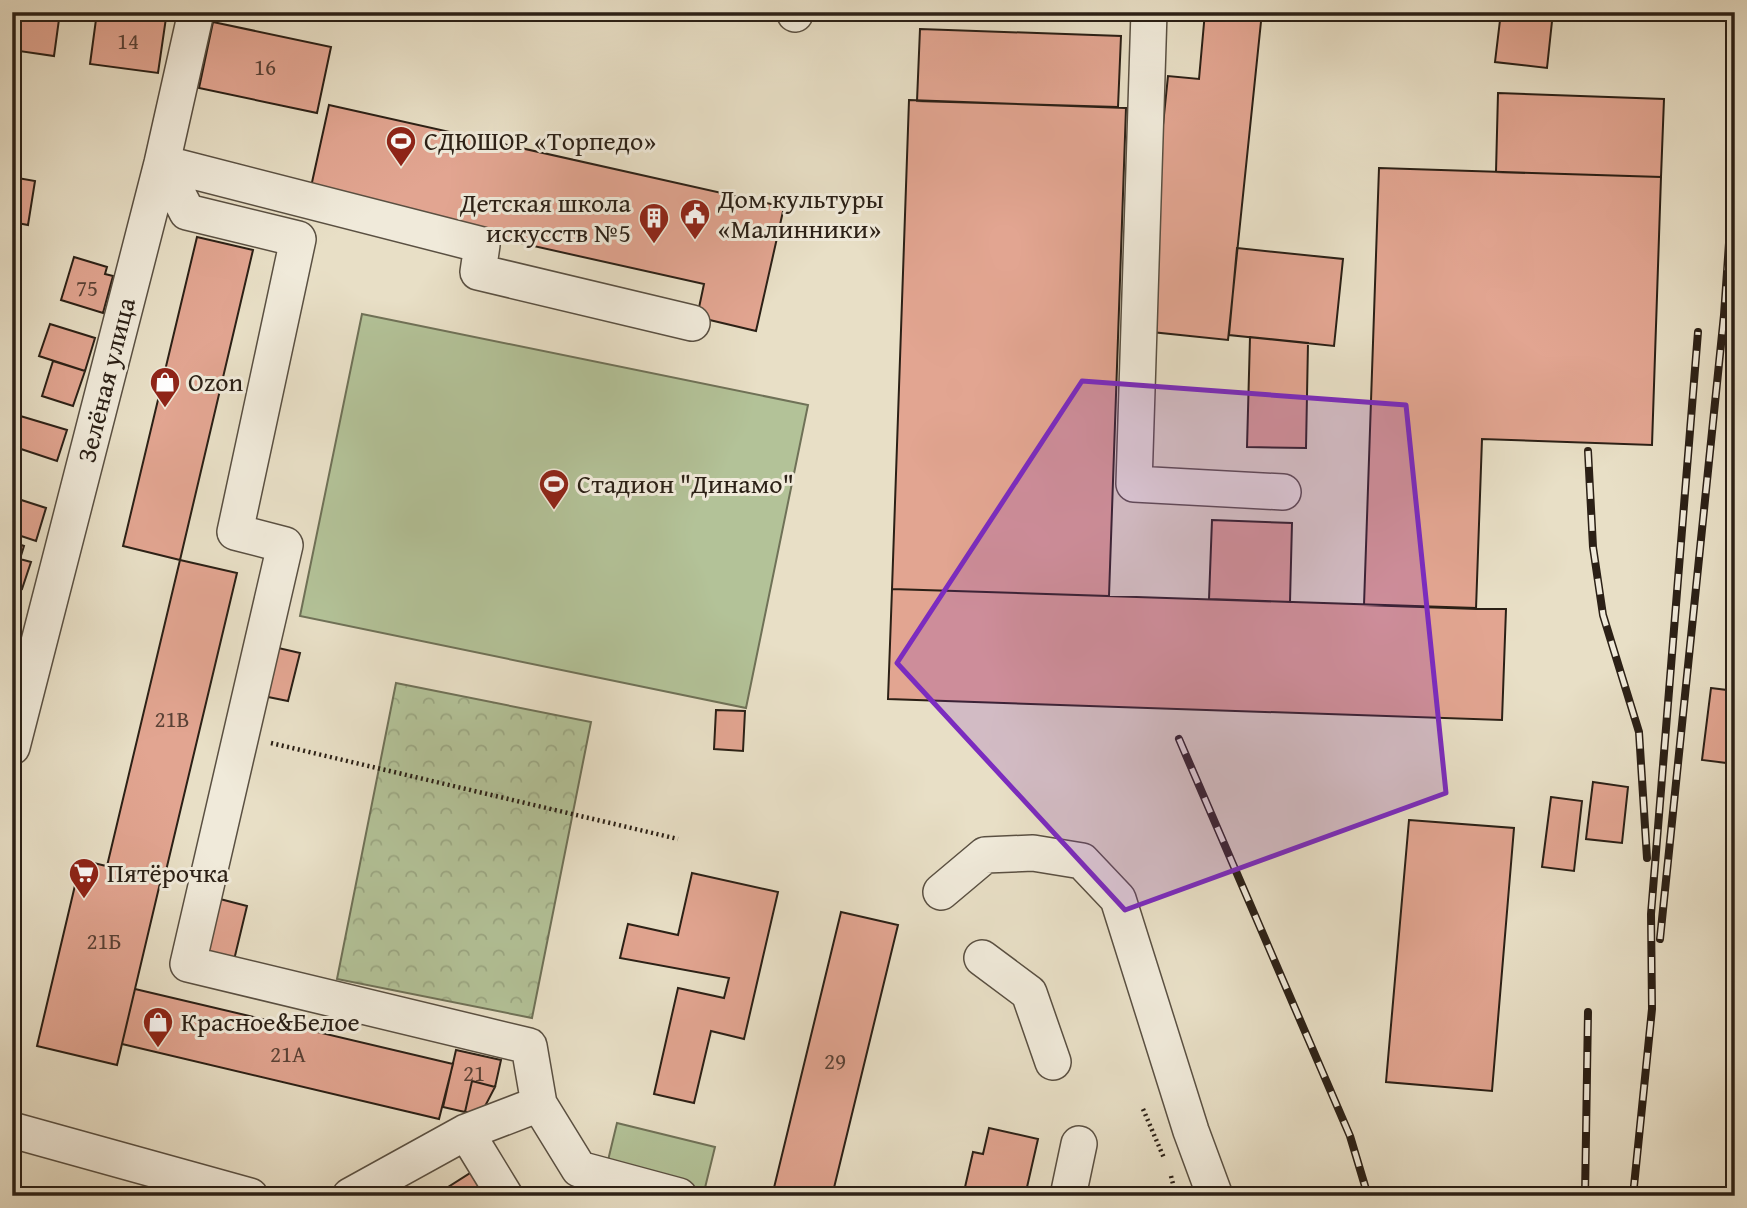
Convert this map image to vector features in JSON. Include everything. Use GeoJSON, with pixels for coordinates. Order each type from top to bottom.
{"type":"FeatureCollection","features":[{"type":"Feature","properties":{"kind":"street","name":"Зелёная улица"},"geometry":{"type":"LineString","coordinates":[[12,747],[162,163],[196,12]]}},
{"type":"Feature","properties":{"kind":"street"},"geometry":{"type":"LineString","coordinates":[[1149,12],[1134,484],[1283,492]]}},
{"type":"Feature","properties":{"kind":"street"},"geometry":{"type":"LineString","coordinates":[[162,163],[482,245],[478,272],[692,323]]}},
{"type":"Feature","properties":{"kind":"street"},"geometry":{"type":"LineString","coordinates":[[162,163],[187,212],[298,239],[235,532],[285,545],[188,964],[529,1046],[539,1104],[579,1169],[679,1196]]}},
{"type":"Feature","properties":{"kind":"street"},"geometry":{"type":"LineString","coordinates":[[941,892],[985,855],[1033,853],[1082,861],[1118,899],[1191,1131],[1215,1196]]}},
{"type":"Feature","properties":{"kind":"street"},"geometry":{"type":"LineString","coordinates":[[982,958],[1029,993],[1053,1062]]}},
{"type":"Feature","properties":{"kind":"street"},"geometry":{"type":"LineString","coordinates":[[350,1196],[466,1132],[539,1104]]}},
{"type":"Feature","properties":{"kind":"street"},"geometry":{"type":"LineString","coordinates":[[12,1130],[250,1196]]}},
{"type":"Feature","properties":{"kind":"street"},"geometry":{"type":"LineString","coordinates":[[466,1132],[505,1196]]}},
{"type":"Feature","properties":{"kind":"street"},"geometry":{"type":"LineString","coordinates":[[1068,1196],[1079,1144]]}},
{"type":"Feature","properties":{"kind":"path"},"geometry":{"type":"LineString","coordinates":[[241,736],[678,839]]}},
{"type":"Feature","properties":{"kind":"path"},"geometry":{"type":"LineString","coordinates":[[1143,1109],[1165,1162]]}},
{"type":"Feature","properties":{"kind":"path"},"geometry":{"type":"LineString","coordinates":[[1170,1173],[1176,1196]]}},
{"type":"Feature","properties":{"kind":"highlighted area"},"geometry":{"type":"Polygon","coordinates":[[[1082,381],[1406,405],[1446,793],[1125,910],[897,663],[1082,381]]]}},
{"type":"Feature","properties":{"kind":"green space","name":"Стадион \"Динамо\""},"geometry":{"type":"Polygon","coordinates":[[[362,314],[808,405],[746,708],[300,616],[362,314]]]}},
{"type":"Feature","properties":{"kind":"green space"},"geometry":{"type":"Polygon","coordinates":[[[396,683],[591,722],[532,1018],[337,979],[396,683]]]}},
{"type":"Feature","properties":{"kind":"green space"},"geometry":{"type":"Polygon","coordinates":[[[617,1123],[715,1147],[703,1196],[683,1196],[604,1177],[617,1123]]]}},
{"type":"Feature","properties":{"kind":"building"},"geometry":{"type":"Polygon","coordinates":[[[12,12],[60,12],[54,56],[12,50],[12,12]]]}},
{"type":"Feature","properties":{"kind":"building"},"geometry":{"type":"Polygon","coordinates":[[[97,12],[166,18],[158,73],[90,64],[97,12]]]}},
{"type":"Feature","properties":{"kind":"building"},"geometry":{"type":"Polygon","coordinates":[[[1205,12],[1262,12],[1228,340],[1142,331],[1168,76],[1199,79],[1205,12]]]}},
{"type":"Feature","properties":{"kind":"building"},"geometry":{"type":"Polygon","coordinates":[[[1501,12],[1553,12],[1547,68],[1495,62],[1501,12]]]}},
{"type":"Feature","properties":{"kind":"building"},"geometry":{"type":"Polygon","coordinates":[[[213,22],[331,47],[317,113],[199,88],[213,22]]]}},
{"type":"Feature","properties":{"kind":"building"},"geometry":{"type":"Polygon","coordinates":[[[920,29],[1121,36],[1118,107],[917,101],[920,29]]]}},
{"type":"Feature","properties":{"kind":"building"},"geometry":{"type":"Polygon","coordinates":[[[1498,93],[1664,99],[1661,177],[1496,172],[1498,93]]]}},
{"type":"Feature","properties":{"kind":"building"},"geometry":{"type":"Polygon","coordinates":[[[909,100],[1126,108],[1109,596],[892,589],[909,100]]]}},
{"type":"Feature","properties":{"kind":"building","name":"Детская школа искусств №5"},"geometry":{"type":"Polygon","coordinates":[[[329,105],[784,207],[756,331],[697,317],[704,284],[309,196],[329,105]]]}},
{"type":"Feature","properties":{"kind":"building"},"geometry":{"type":"Polygon","coordinates":[[[1379,168],[1661,177],[1652,445],[1482,439],[1476,609],[1364,605],[1379,168]]]}},
{"type":"Feature","properties":{"kind":"building"},"geometry":{"type":"Polygon","coordinates":[[[12,177],[35,181],[28,225],[12,222],[12,177]]]}},
{"type":"Feature","properties":{"kind":"building"},"geometry":{"type":"Polygon","coordinates":[[[197,237],[253,250],[180,560],[123,546],[197,237]]]}},
{"type":"Feature","properties":{"kind":"building"},"geometry":{"type":"Polygon","coordinates":[[[1237,248],[1343,259],[1334,346],[1229,335],[1237,248]]]}},
{"type":"Feature","properties":{"kind":"building"},"geometry":{"type":"Polygon","coordinates":[[[74,257],[107,267],[105,274],[113,276],[103,313],[61,300],[74,257]]]}},
{"type":"Feature","properties":{"kind":"building"},"geometry":{"type":"Polygon","coordinates":[[[50,324],[95,338],[85,371],[39,356],[50,324]]]}},
{"type":"Feature","properties":{"kind":"building"},"geometry":{"type":"Polygon","coordinates":[[[1250,337],[1308,343],[1306,448],[1247,447],[1250,337]]]}},
{"type":"Feature","properties":{"kind":"building"},"geometry":{"type":"Polygon","coordinates":[[[53,361],[85,371],[73,406],[42,396],[53,361]]]}},
{"type":"Feature","properties":{"kind":"building"},"geometry":{"type":"Polygon","coordinates":[[[17,415],[67,430],[57,461],[12,446],[17,415]]]}},
{"type":"Feature","properties":{"kind":"building"},"geometry":{"type":"Polygon","coordinates":[[[12,497],[46,508],[36,541],[12,533],[12,497]]]}},
{"type":"Feature","properties":{"kind":"building"},"geometry":{"type":"Polygon","coordinates":[[[1212,520],[1292,523],[1290,602],[1209,599],[1212,520]]]}},
{"type":"Feature","properties":{"kind":"building"},"geometry":{"type":"Polygon","coordinates":[[[12,542],[24,546],[20,559],[31,562],[22,589],[12,586],[12,542]]]}},
{"type":"Feature","properties":{"kind":"building"},"geometry":{"type":"Polygon","coordinates":[[[180,560],[237,573],[164,879],[107,866],[180,560]]]}},
{"type":"Feature","properties":{"kind":"building"},"geometry":{"type":"Polygon","coordinates":[[[892,589],[1506,609],[1502,720],[888,699],[892,589]]]}},
{"type":"Feature","properties":{"kind":"building"},"geometry":{"type":"Polygon","coordinates":[[[274,647],[300,653],[288,701],[263,696],[274,647]]]}},
{"type":"Feature","properties":{"kind":"building"},"geometry":{"type":"Polygon","coordinates":[[[1711,688],[1735,691],[1735,764],[1702,760],[1711,688]]]}},
{"type":"Feature","properties":{"kind":"building"},"geometry":{"type":"Polygon","coordinates":[[[716,710],[745,711],[743,751],[714,749],[716,710]]]}},
{"type":"Feature","properties":{"kind":"building"},"geometry":{"type":"Polygon","coordinates":[[[1593,782],[1628,787],[1622,843],[1586,839],[1593,782]]]}},
{"type":"Feature","properties":{"kind":"building"},"geometry":{"type":"Polygon","coordinates":[[[1551,797],[1582,801],[1574,871],[1542,867],[1551,797]]]}},
{"type":"Feature","properties":{"kind":"building"},"geometry":{"type":"Polygon","coordinates":[[[1409,820],[1514,828],[1492,1091],[1386,1082],[1409,820]]]}},
{"type":"Feature","properties":{"kind":"building"},"geometry":{"type":"Polygon","coordinates":[[[81,860],[161,879],[117,1065],[37,1046],[81,860]]]}},
{"type":"Feature","properties":{"kind":"building"},"geometry":{"type":"Polygon","coordinates":[[[692,873],[778,892],[744,1039],[711,1031],[694,1103],[654,1094],[678,988],[724,998],[729,978],[620,958],[628,924],[678,935],[692,873]]]}},
{"type":"Feature","properties":{"kind":"building"},"geometry":{"type":"Polygon","coordinates":[[[220,899],[247,906],[234,960],[207,953],[220,899]]]}},
{"type":"Feature","properties":{"kind":"building"},"geometry":{"type":"Polygon","coordinates":[[[841,912],[898,925],[832,1196],[772,1196],[841,912]]]}},
{"type":"Feature","properties":{"kind":"building"},"geometry":{"type":"Polygon","coordinates":[[[135,989],[453,1064],[439,1119],[122,1044],[135,989]]]}},
{"type":"Feature","properties":{"kind":"building"},"geometry":{"type":"Polygon","coordinates":[[[456,1050],[501,1060],[495,1087],[472,1081],[465,1112],[443,1107],[456,1050]]]}},
{"type":"Feature","properties":{"kind":"building"},"geometry":{"type":"Polygon","coordinates":[[[472,1081],[495,1087],[482,1112],[465,1112],[472,1081]]]}},
{"type":"Feature","properties":{"kind":"building"},"geometry":{"type":"Polygon","coordinates":[[[989,1128],[1038,1139],[1025,1196],[963,1196],[973,1152],[983,1154],[989,1128]]]}},
{"type":"Feature","properties":{"kind":"building"},"geometry":{"type":"Polygon","coordinates":[[[475,1170],[491,1196],[434,1196],[475,1170]]]}},
{"type":"Feature","properties":{"kind":"railway"},"geometry":{"type":"LineString","coordinates":[[1660,939],[1724,315],[1735,157]]}},
{"type":"Feature","properties":{"kind":"railway"},"geometry":{"type":"LineString","coordinates":[[1633,1196],[1652,1009],[1651,914],[1698,332]]}},
{"type":"Feature","properties":{"kind":"railway"},"geometry":{"type":"LineString","coordinates":[[1588,451],[1593,547],[1603,615],[1639,732],[1647,858]]}},
{"type":"Feature","properties":{"kind":"railway"},"geometry":{"type":"LineString","coordinates":[[1179,739],[1350,1136],[1368,1196]]}},
{"type":"Feature","properties":{"kind":"railway"},"geometry":{"type":"LineString","coordinates":[[1585,1196],[1588,1012]]}},
{"type":"Feature","properties":{"kind":"place","name":"СДЮШОР «Торпедо»"},"geometry":{"type":"Point","coordinates":[401,168]}},
{"type":"Feature","properties":{"kind":"place","name":"Дом культуры «Малинники»"},"geometry":{"type":"Point","coordinates":[695,241]}},
{"type":"Feature","properties":{"kind":"place","name":"Детская школа искусств №5"},"geometry":{"type":"Point","coordinates":[654,245]}},
{"type":"Feature","properties":{"kind":"place","name":"Ozon"},"geometry":{"type":"Point","coordinates":[165,409]}},
{"type":"Feature","properties":{"kind":"place","name":"Стадион \"Динамо\""},"geometry":{"type":"Point","coordinates":[554,511]}},
{"type":"Feature","properties":{"kind":"place","name":"Пятёрочка"},"geometry":{"type":"Point","coordinates":[84,900]}},
{"type":"Feature","properties":{"kind":"place","name":"Красное&Белое"},"geometry":{"type":"Point","coordinates":[158,1049]}}]}
